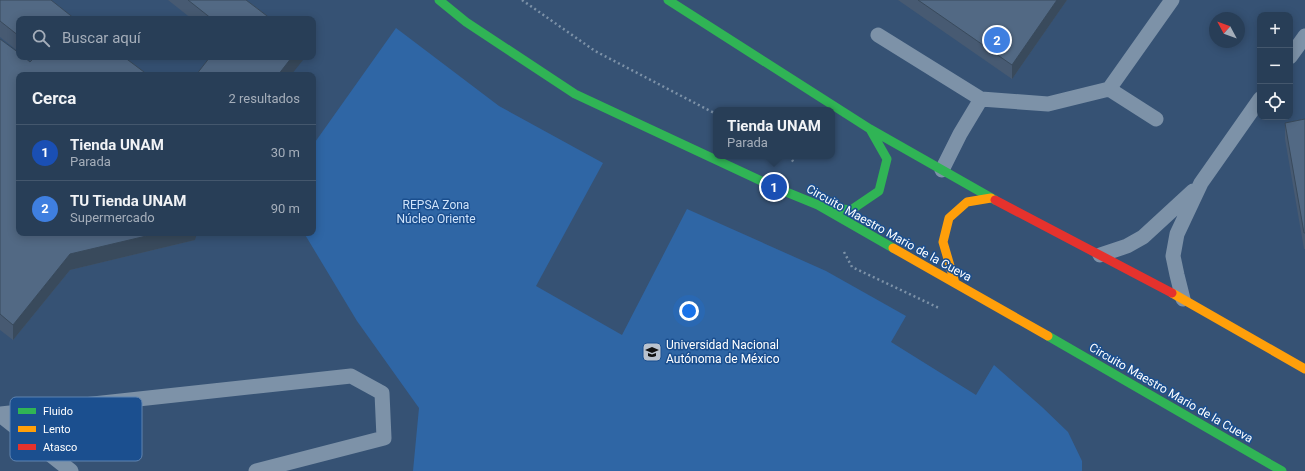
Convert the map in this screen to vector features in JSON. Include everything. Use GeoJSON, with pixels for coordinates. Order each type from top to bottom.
{"type":"FeatureCollection","features":[{"type":"Feature","properties":{"kind":"street","name":"Circuito Maestro Mario de la Cueva"},"geometry":{"type":"LineString","coordinates":[[439,0],[466,22],[575,94],[713,158]]}},
{"type":"Feature","properties":{"kind":"street"},"geometry":{"type":"LineString","coordinates":[[668,0],[870,129],[991,198],[1183,299],[1305,369]]}},
{"type":"Feature","properties":{"kind":"street"},"geometry":{"type":"LineString","coordinates":[[818,206],[851,210],[879,191],[887,159],[870,129]]}},
{"type":"Feature","properties":{"kind":"street","name":"Circuito Maestro Mario de la Cueva"},"geometry":{"type":"LineString","coordinates":[[716,159],[818,206],[1282,471]]}},
{"type":"Feature","properties":{"kind":"street"},"geometry":{"type":"LineString","coordinates":[[955,283],[943,242],[949,218],[967,202],[991,198]]}},
{"type":"Feature","properties":{"kind":"lane"},"geometry":{"type":"LineString","coordinates":[[878,35],[981,99],[1048,104],[1109,89],[1172,0]]}},
{"type":"Feature","properties":{"kind":"lane"},"geometry":{"type":"LineString","coordinates":[[1293,53],[1305,36]]}},
{"type":"Feature","properties":{"kind":"lane"},"geometry":{"type":"LineString","coordinates":[[1109,89],[1156,119]]}},
{"type":"Feature","properties":{"kind":"lane"},"geometry":{"type":"LineString","coordinates":[[942,170],[960,134],[981,99]]}},
{"type":"Feature","properties":{"kind":"lane"},"geometry":{"type":"LineString","coordinates":[[1183,299],[1173,256],[1177,234],[1201,183],[1257,104]]}},
{"type":"Feature","properties":{"kind":"lane"},"geometry":{"type":"LineString","coordinates":[[1100,255],[1127,246],[1143,237],[1201,183]]}},
{"type":"Feature","properties":{"kind":"lane"},"geometry":{"type":"LineString","coordinates":[[142,399],[351,376],[382,393],[384,438],[256,471]]}},
{"type":"Feature","properties":{"kind":"lane"},"geometry":{"type":"LineString","coordinates":[[0,415],[10,414]]}},
{"type":"Feature","properties":{"kind":"lane"},"geometry":{"type":"LineString","coordinates":[[0,415],[10,423]]}},
{"type":"Feature","properties":{"kind":"lane"},"geometry":{"type":"LineString","coordinates":[[58,461],[71,471]]}},
{"type":"Feature","properties":{"kind":"path"},"geometry":{"type":"LineString","coordinates":[[522,0],[596,51],[713,112]]}},
{"type":"Feature","properties":{"kind":"green space","name":"REPSA Zona Núcleo Oriente"},"geometry":{"type":"Polygon","coordinates":[[[396,28],[499,106],[603,163],[536,286],[622,335],[687,209],[826,271],[906,316],[891,342],[976,395],[994,365],[1068,432],[1082,461],[1082,471],[413,471],[419,408],[357,321],[306,236],[316,236],[316,141],[396,28]]]}},
{"type":"Feature","properties":{"kind":"building"},"geometry":{"type":"Polygon","coordinates":[[[0,0],[51,0],[71,16],[16,16],[16,34],[0,21],[0,0]]]}},
{"type":"Feature","properties":{"kind":"building"},"geometry":{"type":"Polygon","coordinates":[[[188,0],[246,0],[267,16],[208,16],[188,0]]]}},
{"type":"Feature","properties":{"kind":"building"},"geometry":{"type":"Polygon","coordinates":[[[918,0],[1057,0],[1012,65],[918,0]]]}},
{"type":"Feature","properties":{"kind":"building"},"geometry":{"type":"Polygon","coordinates":[[[0,39],[16,51],[16,60],[28,60],[30,62],[32,60],[128,60],[144,72],[16,72],[16,236],[146,236],[70,254],[13,325],[0,314],[0,39]]]}},
{"type":"Feature","properties":{"kind":"building"},"geometry":{"type":"Polygon","coordinates":[[[208,60],[290,60],[280,72],[198,72],[208,60]]]}},
{"type":"Feature","properties":{"kind":"building"},"geometry":{"type":"Polygon","coordinates":[[[1305,119],[1305,233],[1304,233],[1285,123],[1305,119]]]}},
{"type":"Feature","properties":{"kind":"traffic: fast"},"geometry":{"type":"LineString","coordinates":[[439,0],[466,22],[575,94],[713,158]]}},
{"type":"Feature","properties":{"kind":"traffic: fast"},"geometry":{"type":"LineString","coordinates":[[668,0],[870,129],[995,200]]}},
{"type":"Feature","properties":{"kind":"traffic: fast"},"geometry":{"type":"LineString","coordinates":[[825,207],[851,210],[879,191],[887,159],[870,129]]}},
{"type":"Feature","properties":{"kind":"traffic: fast"},"geometry":{"type":"LineString","coordinates":[[714,159],[774,187],[818,205],[893,248]]}},
{"type":"Feature","properties":{"kind":"traffic: fast"},"geometry":{"type":"LineString","coordinates":[[1048,336],[1282,471]]}},
{"type":"Feature","properties":{"kind":"traffic: slow"},"geometry":{"type":"LineString","coordinates":[[955,283],[943,242],[949,218],[967,202],[991,198]]}},
{"type":"Feature","properties":{"kind":"traffic: slow"},"geometry":{"type":"LineString","coordinates":[[893,248],[1048,336]]}},
{"type":"Feature","properties":{"kind":"traffic: slow"},"geometry":{"type":"LineString","coordinates":[[1172,293],[1305,369]]}},
{"type":"Feature","properties":{"kind":"traffic: jam"},"geometry":{"type":"LineString","coordinates":[[995,200],[1172,293]]}},
{"type":"Feature","properties":{"kind":"place","name":"TU Tienda UNAM"},"geometry":{"type":"Point","coordinates":[997,40]}},
{"type":"Feature","properties":{"kind":"place","name":"Tienda UNAM"},"geometry":{"type":"Point","coordinates":[774,187]}},
{"type":"Feature","properties":{"kind":"place","name":"Universidad Nacional Autónoma de México"},"geometry":{"type":"Point","coordinates":[652,352]}}]}
